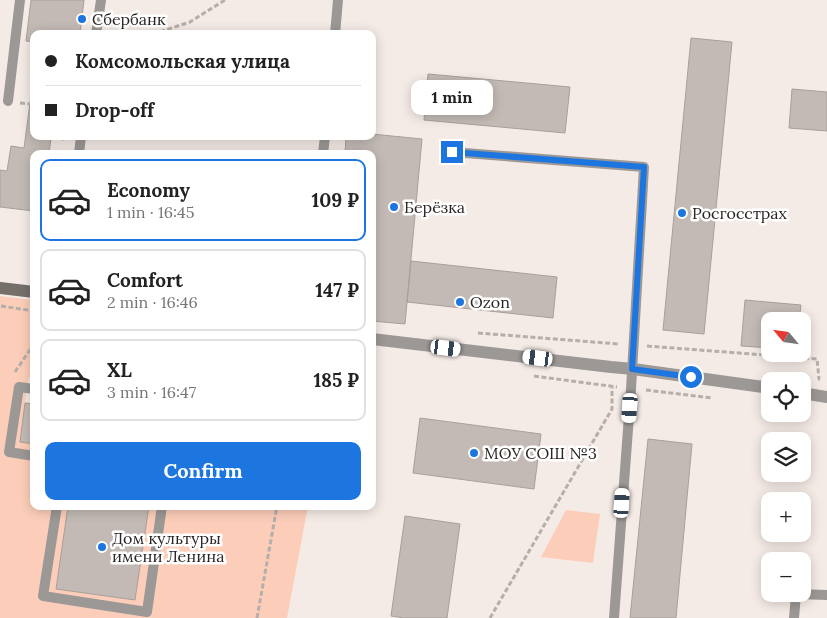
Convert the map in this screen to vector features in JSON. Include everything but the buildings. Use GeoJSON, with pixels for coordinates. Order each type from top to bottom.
{"type":"FeatureCollection","features":[{"type":"Feature","properties":{"kind":"street"},"geometry":{"type":"LineString","coordinates":[[0,288],[30,292]]}},
{"type":"Feature","properties":{"kind":"street"},"geometry":{"type":"LineString","coordinates":[[376,339],[632,369],[761,387]]}},
{"type":"Feature","properties":{"kind":"street"},"geometry":{"type":"LineString","coordinates":[[811,395],[825,397]]}},
{"type":"Feature","properties":{"kind":"lane"},"geometry":{"type":"LineString","coordinates":[[8,101],[20,0]]}},
{"type":"Feature","properties":{"kind":"lane"},"geometry":{"type":"LineString","coordinates":[[96,30],[100,0]]}},
{"type":"Feature","properties":{"kind":"lane"},"geometry":{"type":"LineString","coordinates":[[335,30],[338,0]]}},
{"type":"Feature","properties":{"kind":"lane"},"geometry":{"type":"LineString","coordinates":[[452,152],[644,167],[634,345],[614,618]]}},
{"type":"Feature","properties":{"kind":"lane"},"geometry":{"type":"LineString","coordinates":[[30,389],[19,387],[9,452],[30,455]]}},
{"type":"Feature","properties":{"kind":"lane"},"geometry":{"type":"LineString","coordinates":[[56,510],[43,596],[146,612],[161,510]]}},
{"type":"Feature","properties":{"kind":"lane"},"geometry":{"type":"LineString","coordinates":[[794,618],[796,594],[827,595]]}},
{"type":"Feature","properties":{"kind":"path"},"geometry":{"type":"LineString","coordinates":[[165,30],[190,22],[225,0]]}},
{"type":"Feature","properties":{"kind":"path"},"geometry":{"type":"LineString","coordinates":[[0,306],[30,310]]}},
{"type":"Feature","properties":{"kind":"path"},"geometry":{"type":"LineString","coordinates":[[469,332],[816,359],[819,378],[827,383]]}},
{"type":"Feature","properties":{"kind":"path"},"geometry":{"type":"LineString","coordinates":[[14,374],[30,350]]}},
{"type":"Feature","properties":{"kind":"path"},"geometry":{"type":"LineString","coordinates":[[490,618],[612,409],[611,367]]}},
{"type":"Feature","properties":{"kind":"path"},"geometry":{"type":"LineString","coordinates":[[526,375],[720,399]]}},
{"type":"Feature","properties":{"kind":"path"},"geometry":{"type":"LineString","coordinates":[[257,618],[276,510]]}},
{"type":"Feature","properties":{"kind":"shaded area"},"geometry":{"type":"Polygon","coordinates":[[[0,296],[30,300],[30,377],[25,402],[30,403],[30,510],[307,510],[287,618],[0,618],[0,296]]]}},
{"type":"Feature","properties":{"kind":"shaded area"},"geometry":{"type":"Polygon","coordinates":[[[566,510],[600,514],[593,563],[541,557],[566,510]]]}},
{"type":"Feature","properties":{"kind":"place","name":"Сбербанк"},"geometry":{"type":"Point","coordinates":[82,19]}},
{"type":"Feature","properties":{"kind":"place","name":"Берёзка"},"geometry":{"type":"Point","coordinates":[394,207]}},
{"type":"Feature","properties":{"kind":"place","name":"Росгосстрах"},"geometry":{"type":"Point","coordinates":[682,213]}},
{"type":"Feature","properties":{"kind":"place","name":"Ozon"},"geometry":{"type":"Point","coordinates":[460,302]}},
{"type":"Feature","properties":{"kind":"place","name":"МОУ СОШ №3"},"geometry":{"type":"Point","coordinates":[474,453]}},
{"type":"Feature","properties":{"kind":"place","name":"Дом культуры имени Ленина"},"geometry":{"type":"Point","coordinates":[102,547]}},
{"type":"Feature","properties":{"kind":"route"},"geometry":{"type":"LineString","coordinates":[[452,152],[644,167],[632,369],[691,377]]}}]}
